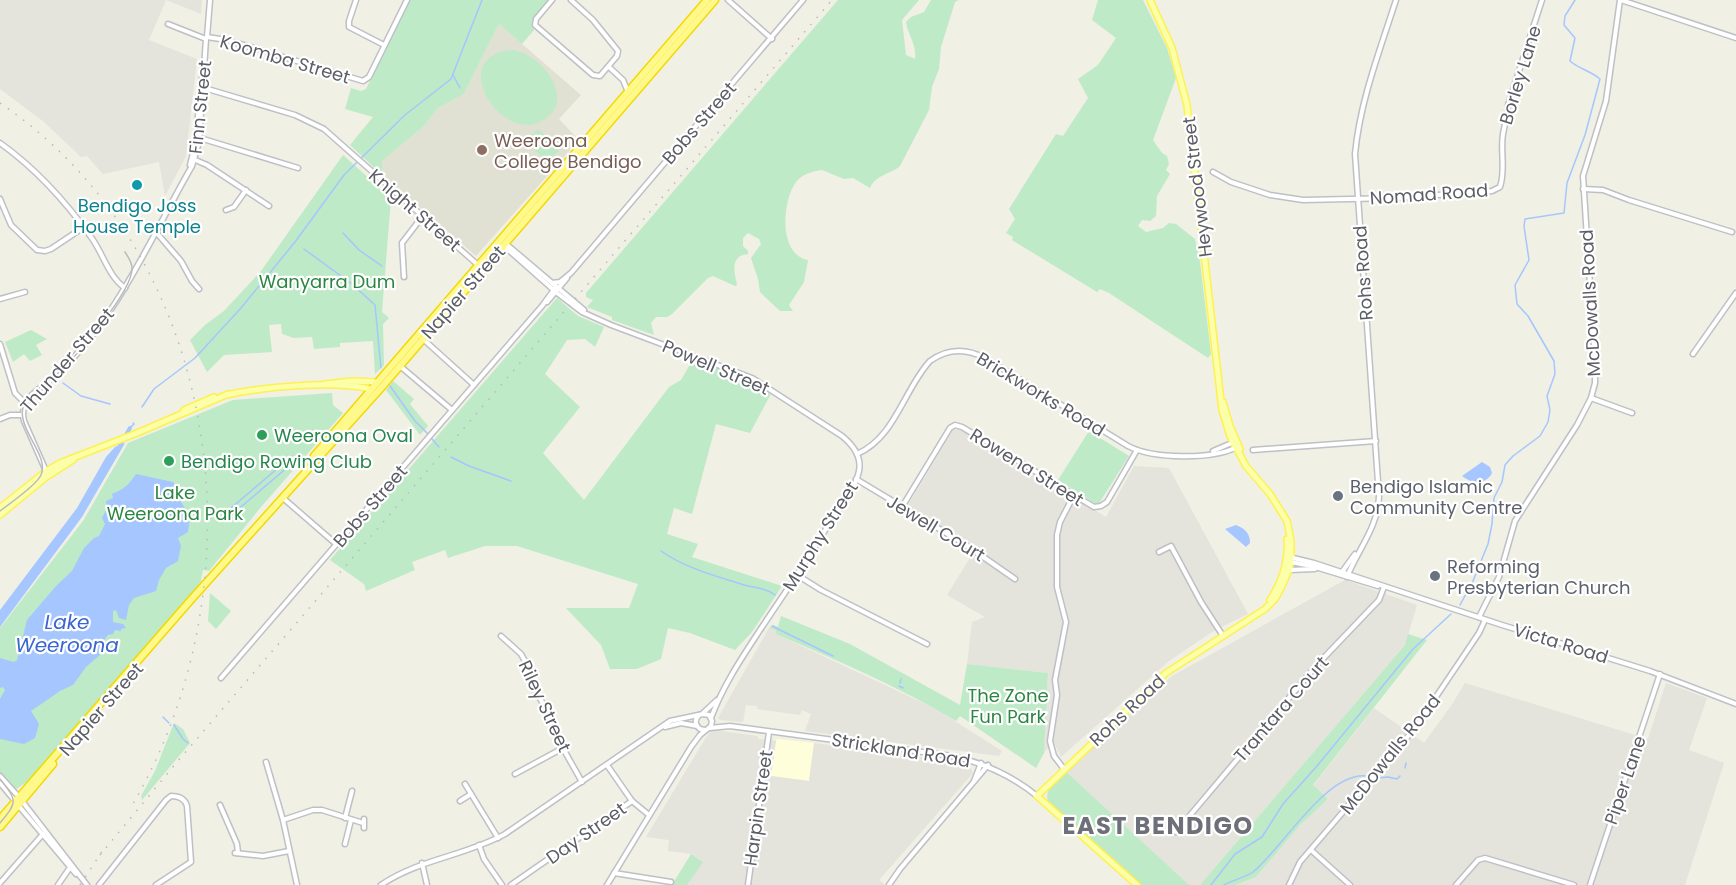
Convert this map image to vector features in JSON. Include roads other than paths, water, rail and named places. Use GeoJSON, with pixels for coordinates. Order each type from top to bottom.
{"type":"FeatureCollection","features":[{"type":"Feature","properties":{"kind":"highway","name":"Napier Street"},"geometry":{"type":"LineString","coordinates":[[281,496],[400,366],[478,265],[502,242],[612,110],[632,92],[636,83],[707,0]]}},
{"type":"Feature","properties":{"kind":"highway","name":"Napier Street"},"geometry":{"type":"LineString","coordinates":[[0,827],[19,801],[209,581],[370,389],[439,315],[715,0]]}},
{"type":"Feature","properties":{"kind":"highway"},"geometry":{"type":"LineString","coordinates":[[370,389],[377,388],[400,366]]}},
{"type":"Feature","properties":{"kind":"highway","name":"Napier Street"},"geometry":{"type":"LineString","coordinates":[[0,819],[19,801]]}},
{"type":"Feature","properties":{"kind":"main road","name":"Heywood Street"},"geometry":{"type":"LineString","coordinates":[[1150,0],[1172,48],[1185,95],[1218,380],[1236,444],[1278,504],[1288,525],[1291,541],[1289,559]]}},
{"type":"Feature","properties":{"kind":"main road"},"geometry":{"type":"LineString","coordinates":[[0,508],[47,473],[76,458],[228,394],[353,381],[377,382]]}},
{"type":"Feature","properties":{"kind":"main road"},"geometry":{"type":"LineString","coordinates":[[314,386],[351,386],[370,389]]}},
{"type":"Feature","properties":{"kind":"main road"},"geometry":{"type":"LineString","coordinates":[[0,514],[47,473]]}},
{"type":"Feature","properties":{"kind":"main road","name":"Rohs Road"},"geometry":{"type":"LineString","coordinates":[[1037,796],[1166,673],[1257,615],[1275,599],[1289,570],[1289,559]]}},
{"type":"Feature","properties":{"kind":"main road","name":"Rohs Road"},"geometry":{"type":"LineString","coordinates":[[1257,615],[1276,591],[1289,559]]}},
{"type":"Feature","properties":{"kind":"main road","name":"Strickland Road"},"geometry":{"type":"LineString","coordinates":[[1037,796],[1137,885]]}},
{"type":"Feature","properties":{"kind":"street","name":"Finn Street"},"geometry":{"type":"LineString","coordinates":[[124,288],[194,159],[210,0]]}},
{"type":"Feature","properties":{"kind":"street"},"geometry":{"type":"LineString","coordinates":[[356,0],[349,27],[384,45],[407,0]]}},
{"type":"Feature","properties":{"kind":"street"},"geometry":{"type":"LineString","coordinates":[[552,0],[536,19],[536,25],[595,76],[600,76],[617,56],[618,51],[593,20],[571,0]]}},
{"type":"Feature","properties":{"kind":"street"},"geometry":{"type":"LineString","coordinates":[[726,0],[772,39]]}},
{"type":"Feature","properties":{"kind":"street","name":"Bobs Street"},"geometry":{"type":"LineString","coordinates":[[221,678],[557,290],[803,0]]}},
{"type":"Feature","properties":{"kind":"street","name":"Rohs Road"},"geometry":{"type":"LineString","coordinates":[[1348,576],[1355,558],[1371,532],[1378,510],[1379,489],[1355,154],[1363,105],[1396,0]]}},
{"type":"Feature","properties":{"kind":"street","name":"Borley Lane"},"geometry":{"type":"LineString","coordinates":[[1500,187],[1504,169],[1503,135],[1508,105],[1542,0]]}},
{"type":"Feature","properties":{"kind":"street"},"geometry":{"type":"LineString","coordinates":[[1620,0],[1736,38]]}},
{"type":"Feature","properties":{"kind":"street","name":"McDowalls Road"},"geometry":{"type":"LineString","coordinates":[[1479,617],[1499,577],[1515,522],[1577,425],[1591,398],[1596,370],[1583,189],[1584,171],[1606,100],[1620,0]]}},
{"type":"Feature","properties":{"kind":"street","name":"Koomba Street"},"geometry":{"type":"LineString","coordinates":[[168,24],[206,38],[227,40],[363,81],[369,77],[384,45]]}},
{"type":"Feature","properties":{"kind":"street"},"geometry":{"type":"LineString","coordinates":[[609,67],[621,77],[632,92]]}},
{"type":"Feature","properties":{"kind":"street"},"geometry":{"type":"LineString","coordinates":[[621,77],[636,83]]}},
{"type":"Feature","properties":{"kind":"street","name":"Knight Street"},"geometry":{"type":"LineString","coordinates":[[203,87],[304,119],[328,133],[478,265]]}},
{"type":"Feature","properties":{"kind":"street"},"geometry":{"type":"LineString","coordinates":[[198,137],[298,168]]}},
{"type":"Feature","properties":{"kind":"street"},"geometry":{"type":"LineString","coordinates":[[0,143],[55,193],[84,227],[124,288]]}},
{"type":"Feature","properties":{"kind":"street"},"geometry":{"type":"LineString","coordinates":[[194,159],[207,165],[269,206]]}},
{"type":"Feature","properties":{"kind":"street","name":"Heywood Street"},"geometry":{"type":"LineString","coordinates":[[1213,172],[1231,182],[1281,197],[1303,200],[1358,199]]}},
{"type":"Feature","properties":{"kind":"street","name":"Nomad Road"},"geometry":{"type":"LineString","coordinates":[[1358,199],[1492,191],[1500,187]]}},
{"type":"Feature","properties":{"kind":"street"},"geometry":{"type":"LineString","coordinates":[[1583,189],[1603,190],[1732,232]]}},
{"type":"Feature","properties":{"kind":"street"},"geometry":{"type":"LineString","coordinates":[[226,210],[234,207],[246,190]]}},
{"type":"Feature","properties":{"kind":"street"},"geometry":{"type":"LineString","coordinates":[[0,198],[11,225],[37,250],[51,249],[84,227]]}},
{"type":"Feature","properties":{"kind":"street"},"geometry":{"type":"LineString","coordinates":[[404,277],[402,243],[422,217]]}},
{"type":"Feature","properties":{"kind":"street"},"geometry":{"type":"LineString","coordinates":[[155,231],[182,261],[192,281],[199,289]]}},
{"type":"Feature","properties":{"kind":"street","name":"Powell Street"},"geometry":{"type":"LineString","coordinates":[[502,242],[552,283],[557,290]]}},
{"type":"Feature","properties":{"kind":"street","name":"Powell Street"},"geometry":{"type":"LineString","coordinates":[[502,242],[579,309],[594,318],[752,378],[842,436],[857,454]]}},
{"type":"Feature","properties":{"kind":"street","name":"Bobs Street"},"geometry":{"type":"LineString","coordinates":[[552,283],[560,282],[571,273]]}},
{"type":"Feature","properties":{"kind":"street","name":"Thunder Street"},"geometry":{"type":"LineString","coordinates":[[0,419],[10,415],[22,415],[25,403],[60,371],[105,320],[124,288]]}},
{"type":"Feature","properties":{"kind":"street"},"geometry":{"type":"LineString","coordinates":[[0,299],[25,292]]}},
{"type":"Feature","properties":{"kind":"street"},"geometry":{"type":"LineString","coordinates":[[1693,354],[1736,293]]}},
{"type":"Feature","properties":{"kind":"street"},"geometry":{"type":"LineString","coordinates":[[422,339],[474,385]]}},
{"type":"Feature","properties":{"kind":"street"},"geometry":{"type":"LineString","coordinates":[[0,344],[15,393],[25,403]]}},
{"type":"Feature","properties":{"kind":"street","name":"Brickworks Road"},"geometry":{"type":"LineString","coordinates":[[942,354],[963,351],[978,354],[1137,450]]}},
{"type":"Feature","properties":{"kind":"street","name":"Murphy Street"},"geometry":{"type":"LineString","coordinates":[[711,719],[719,697],[740,659],[797,575],[856,480],[860,466],[857,454],[867,450],[878,441],[926,365],[942,354]]}},
{"type":"Feature","properties":{"kind":"street"},"geometry":{"type":"LineString","coordinates":[[400,366],[452,410]]}},
{"type":"Feature","properties":{"kind":"street"},"geometry":{"type":"LineString","coordinates":[[1591,398],[1632,412]]}},
{"type":"Feature","properties":{"kind":"street"},"geometry":{"type":"LineString","coordinates":[[22,415],[47,473]]}},
{"type":"Feature","properties":{"kind":"street","name":"Rowena Street"},"geometry":{"type":"LineString","coordinates":[[902,507],[950,428],[955,425],[962,427],[1094,507],[1104,505],[1137,450]]}},
{"type":"Feature","properties":{"kind":"street"},"geometry":{"type":"LineString","coordinates":[[1253,450],[1376,441]]}},
{"type":"Feature","properties":{"kind":"street"},"geometry":{"type":"LineString","coordinates":[[1137,450],[1163,456],[1218,453],[1236,444]]}},
{"type":"Feature","properties":{"kind":"street","name":"Jewell Court"},"geometry":{"type":"LineString","coordinates":[[856,480],[966,545],[1015,579]]}},
{"type":"Feature","properties":{"kind":"street"},"geometry":{"type":"LineString","coordinates":[[1064,769],[1054,756],[1050,741],[1057,695],[1056,678],[1066,622],[1057,587],[1057,535],[1060,522],[1074,495]]}},
{"type":"Feature","properties":{"kind":"street"},"geometry":{"type":"LineString","coordinates":[[281,496],[336,545]]}},
{"type":"Feature","properties":{"kind":"street"},"geometry":{"type":"LineString","coordinates":[[1159,552],[1171,546],[1222,636]]}},
{"type":"Feature","properties":{"kind":"street","name":"Rohs Road"},"geometry":{"type":"LineString","coordinates":[[1341,574],[1348,562],[1362,548]]}},
{"type":"Feature","properties":{"kind":"street"},"geometry":{"type":"LineString","coordinates":[[1289,559],[1341,574]]}},
{"type":"Feature","properties":{"kind":"street"},"geometry":{"type":"LineString","coordinates":[[1289,559],[1341,574]]}},
{"type":"Feature","properties":{"kind":"street"},"geometry":{"type":"LineString","coordinates":[[1289,570],[1325,570]]}},
{"type":"Feature","properties":{"kind":"street","name":"Victa Road"},"geometry":{"type":"LineString","coordinates":[[1341,574],[1660,674],[1736,704]]}},
{"type":"Feature","properties":{"kind":"street"},"geometry":{"type":"LineString","coordinates":[[797,575],[927,644]]}},
{"type":"Feature","properties":{"kind":"street","name":"Trantara Court"},"geometry":{"type":"LineString","coordinates":[[1176,832],[1316,667],[1380,600],[1384,587]]}},
{"type":"Feature","properties":{"kind":"street","name":"McDowalls Road"},"geometry":{"type":"LineString","coordinates":[[1289,885],[1297,866],[1422,719],[1479,633],[1485,620]]}},
{"type":"Feature","properties":{"kind":"street","name":"Riley Street"},"geometry":{"type":"LineString","coordinates":[[501,636],[521,654],[526,663],[534,688],[552,720],[556,736],[582,782]]}},
{"type":"Feature","properties":{"kind":"street","name":"Piper Lane"},"geometry":{"type":"LineString","coordinates":[[1590,885],[1660,674]]}},
{"type":"Feature","properties":{"kind":"street","name":"Murphy Street"},"geometry":{"type":"LineString","coordinates":[[701,714],[719,697]]}},
{"type":"Feature","properties":{"kind":"street"},"geometry":{"type":"LineString","coordinates":[[691,747],[697,726],[696,720],[701,714]]}},
{"type":"Feature","properties":{"kind":"street"},"geometry":{"type":"LineString","coordinates":[[381,885],[422,863],[498,838],[676,719],[707,714],[712,724],[691,747],[606,885]]}},
{"type":"Feature","properties":{"kind":"street","name":"Strickland Road"},"geometry":{"type":"LineString","coordinates":[[711,719],[729,726],[944,754],[988,765],[1016,779],[1037,796]]}},
{"type":"Feature","properties":{"kind":"street"},"geometry":{"type":"LineString","coordinates":[[661,728],[681,723],[697,726],[701,730],[708,729]]}},
{"type":"Feature","properties":{"kind":"street","name":"Strickland Road"},"geometry":{"type":"LineString","coordinates":[[708,729],[729,726]]}},
{"type":"Feature","properties":{"kind":"street","name":"Harpin Street"},"geometry":{"type":"LineString","coordinates":[[748,885],[769,732]]}},
{"type":"Feature","properties":{"kind":"street"},"geometry":{"type":"LineString","coordinates":[[515,774],[563,748]]}},
{"type":"Feature","properties":{"kind":"street"},"geometry":{"type":"LineString","coordinates":[[266,762],[284,820],[297,885]]}},
{"type":"Feature","properties":{"kind":"street"},"geometry":{"type":"LineString","coordinates":[[974,782],[981,763]]}},
{"type":"Feature","properties":{"kind":"street"},"geometry":{"type":"LineString","coordinates":[[607,765],[632,801],[649,815]]}},
{"type":"Feature","properties":{"kind":"street"},"geometry":{"type":"LineString","coordinates":[[889,885],[988,765]]}},
{"type":"Feature","properties":{"kind":"street"},"geometry":{"type":"LineString","coordinates":[[0,776],[87,885]]}},
{"type":"Feature","properties":{"kind":"street"},"geometry":{"type":"LineString","coordinates":[[0,783],[19,801]]}},
{"type":"Feature","properties":{"kind":"street"},"geometry":{"type":"LineString","coordinates":[[465,784],[498,838]]}},
{"type":"Feature","properties":{"kind":"street"},"geometry":{"type":"LineString","coordinates":[[345,844],[352,791]]}},
{"type":"Feature","properties":{"kind":"street"},"geometry":{"type":"LineString","coordinates":[[460,801],[471,794]]}},
{"type":"Feature","properties":{"kind":"street"},"geometry":{"type":"LineString","coordinates":[[99,885],[171,796],[181,798],[187,806],[191,862],[156,885]]}},
{"type":"Feature","properties":{"kind":"street","name":"Day Street"},"geometry":{"type":"LineString","coordinates":[[511,885],[632,801]]}},
{"type":"Feature","properties":{"kind":"street"},"geometry":{"type":"LineString","coordinates":[[220,805],[225,809],[237,844],[236,853],[263,856],[289,851]]}},
{"type":"Feature","properties":{"kind":"street"},"geometry":{"type":"LineString","coordinates":[[284,820],[319,810],[364,823]]}},
{"type":"Feature","properties":{"kind":"street"},"geometry":{"type":"LineString","coordinates":[[0,883],[44,833]]}},
{"type":"Feature","properties":{"kind":"street"},"geometry":{"type":"LineString","coordinates":[[478,845],[484,859],[502,885]]}},
{"type":"Feature","properties":{"kind":"street"},"geometry":{"type":"LineString","coordinates":[[1311,850],[1350,885]]}},
{"type":"Feature","properties":{"kind":"street"},"geometry":{"type":"LineString","coordinates":[[1456,885],[1478,860],[1485,858],[1574,885]]}},
{"type":"Feature","properties":{"kind":"street"},"geometry":{"type":"LineString","coordinates":[[422,863],[427,885]]}},
{"type":"Feature","properties":{"kind":"street"},"geometry":{"type":"LineString","coordinates":[[58,885],[71,866]]}},
{"type":"Feature","properties":{"kind":"street"},"geometry":{"type":"LineString","coordinates":[[614,873],[671,882]]}},
{"type":"Feature","properties":{"kind":"water"},"geometry":{"type":"Polygon","coordinates":[[[125,443],[82,517],[0,627],[0,610],[77,508],[106,457],[115,447],[125,443]]]}},
{"type":"Feature","properties":{"kind":"water"},"geometry":{"type":"Polygon","coordinates":[[[1482,462],[1490,467],[1492,473],[1486,480],[1474,482],[1462,476],[1482,462]]]}},
{"type":"Feature","properties":{"kind":"water","name":"Lake Weeroona"},"geometry":{"type":"Polygon","coordinates":[[[136,474],[173,482],[178,487],[181,502],[190,516],[188,532],[178,538],[181,546],[178,561],[166,568],[156,591],[134,598],[129,605],[126,620],[119,618],[116,610],[113,611],[113,622],[123,624],[126,628],[121,631],[115,630],[113,634],[108,635],[104,640],[102,653],[86,667],[73,685],[31,711],[39,724],[35,738],[24,744],[0,739],[0,699],[5,690],[3,687],[0,688],[0,658],[14,662],[17,660],[27,620],[72,571],[84,548],[99,536],[105,524],[102,518],[107,508],[106,501],[113,498],[112,494],[126,486],[136,474]]]}},
{"type":"Feature","properties":{"kind":"water"},"geometry":{"type":"Polygon","coordinates":[[[1236,525],[1248,534],[1250,543],[1246,547],[1225,529],[1236,525]]]}},
{"type":"Feature","properties":{"kind":"waterway"},"geometry":{"type":"LineString","coordinates":[[142,407],[154,389],[195,358],[241,308],[295,242],[344,175],[405,115],[451,79],[482,0]]}},
{"type":"Feature","properties":{"kind":"waterway"},"geometry":{"type":"LineString","coordinates":[[1460,605],[1473,581],[1488,544],[1494,498],[1502,482],[1505,465],[1513,456],[1540,436],[1548,422],[1550,410],[1547,396],[1555,374],[1554,361],[1528,316],[1517,304],[1515,285],[1529,260],[1525,219],[1564,213],[1567,183],[1585,135],[1600,79],[1570,61],[1575,38],[1564,25],[1565,16],[1575,0]]}},
{"type":"Feature","properties":{"kind":"waterway"},"geometry":{"type":"LineString","coordinates":[[453,75],[460,88]]}},
{"type":"Feature","properties":{"kind":"waterway"},"geometry":{"type":"LineString","coordinates":[[343,233],[359,250],[382,266]]}},
{"type":"Feature","properties":{"kind":"waterway"},"geometry":{"type":"LineString","coordinates":[[304,249],[352,284],[375,305],[381,368]]}},
{"type":"Feature","properties":{"kind":"waterway"},"geometry":{"type":"LineString","coordinates":[[63,383],[81,396],[110,404]]}},
{"type":"Feature","properties":{"kind":"waterway"},"geometry":{"type":"LineString","coordinates":[[390,386],[415,421],[428,434]]}},
{"type":"Feature","properties":{"kind":"waterway"},"geometry":{"type":"LineString","coordinates":[[130,428],[133,423]]}},
{"type":"Feature","properties":{"kind":"waterway"},"geometry":{"type":"LineString","coordinates":[[118,449],[130,428]]}},
{"type":"Feature","properties":{"kind":"waterway"},"geometry":{"type":"LineString","coordinates":[[432,439],[439,447]]}},
{"type":"Feature","properties":{"kind":"waterway"},"geometry":{"type":"LineString","coordinates":[[224,514],[292,456]]}},
{"type":"Feature","properties":{"kind":"waterway"},"geometry":{"type":"LineString","coordinates":[[451,457],[511,481]]}},
{"type":"Feature","properties":{"kind":"waterway"},"geometry":{"type":"LineString","coordinates":[[228,518],[296,460]]}},
{"type":"Feature","properties":{"kind":"waterway"},"geometry":{"type":"LineString","coordinates":[[661,551],[701,571],[775,595]]}},
{"type":"Feature","properties":{"kind":"waterway"},"geometry":{"type":"LineString","coordinates":[[1211,885],[1235,854],[1262,837],[1283,804],[1413,649],[1451,614]]}},
{"type":"Feature","properties":{"kind":"waterway"},"geometry":{"type":"LineString","coordinates":[[772,626],[833,656]]}},
{"type":"Feature","properties":{"kind":"waterway"},"geometry":{"type":"LineString","coordinates":[[900,683],[901,679]]}},
{"type":"Feature","properties":{"kind":"waterway"},"geometry":{"type":"LineString","coordinates":[[899,686],[903,688]]}},
{"type":"Feature","properties":{"kind":"waterway"},"geometry":{"type":"LineString","coordinates":[[163,717],[169,723]]}},
{"type":"Feature","properties":{"kind":"waterway"},"geometry":{"type":"LineString","coordinates":[[174,725],[188,743]]}},
{"type":"Feature","properties":{"kind":"waterway"},"geometry":{"type":"LineString","coordinates":[[1405,768],[1406,763]]}},
{"type":"Feature","properties":{"kind":"waterway"},"geometry":{"type":"LineString","coordinates":[[1224,885],[1253,872],[1305,814],[1335,786],[1351,778],[1366,776]]}},
{"type":"Feature","properties":{"kind":"waterway"},"geometry":{"type":"LineString","coordinates":[[1378,778],[1397,779],[1400,776]]}},
{"type":"Feature","properties":{"kind":"tram line"},"geometry":{"type":"LineString","coordinates":[[0,511],[28,489],[41,475],[40,457],[26,427],[23,407],[31,395],[53,378],[76,355],[113,308],[130,279],[132,266],[125,252]]}},
{"type":"Feature","properties":{"kind":"tram line"},"geometry":{"type":"LineString","coordinates":[[0,779],[10,792],[13,801],[10,810],[0,823]]}},
{"type":"Feature","properties":{"kind":"railway"},"geometry":{"type":"LineString","coordinates":[[100,855],[177,762],[832,0]]}},
{"type":"Feature","properties":{"kind":"railway"},"geometry":{"type":"LineString","coordinates":[[0,103],[75,168],[134,245],[175,333],[200,428],[208,525],[199,623],[173,718],[131,807]]}},
{"type":"Feature","properties":{"kind":"railway"},"geometry":{"type":"LineString","coordinates":[[80,885],[103,850]]}},
{"type":"Feature","properties":{"kind":"place","name":"Weeroona College Bendigo"},"geometry":{"type":"Point","coordinates":[482,150]}},
{"type":"Feature","properties":{"kind":"place","name":"Bendigo Joss House Temple"},"geometry":{"type":"Point","coordinates":[137,185]}},
{"type":"Feature","properties":{"kind":"place","name":"Weeroona Oval"},"geometry":{"type":"Point","coordinates":[262,435]}},
{"type":"Feature","properties":{"kind":"place","name":"Bendigo Rowing Club"},"geometry":{"type":"Point","coordinates":[169,461]}},
{"type":"Feature","properties":{"kind":"place","name":"Bendigo Islamic Community Centre"},"geometry":{"type":"Point","coordinates":[1338,496]}},
{"type":"Feature","properties":{"kind":"place","name":"Reforming Presbyterian Church"},"geometry":{"type":"Point","coordinates":[1435,576]}},
{"type":"Feature","properties":{"kind":"district","name":"EAST BENDIGO"},"geometry":{"type":"Point","coordinates":[1158,825]}},
{"type":"Feature","properties":{"kind":"park label","name":"Wanyarra Dum"},"geometry":{"type":"Point","coordinates":[327,281]}},
{"type":"Feature","properties":{"kind":"park label","name":"Lake Weeroona Park"},"geometry":{"type":"Point","coordinates":[175,502]}},
{"type":"Feature","properties":{"kind":"park label","name":"The Zone Fun Park"},"geometry":{"type":"Point","coordinates":[1008,705]}}]}
